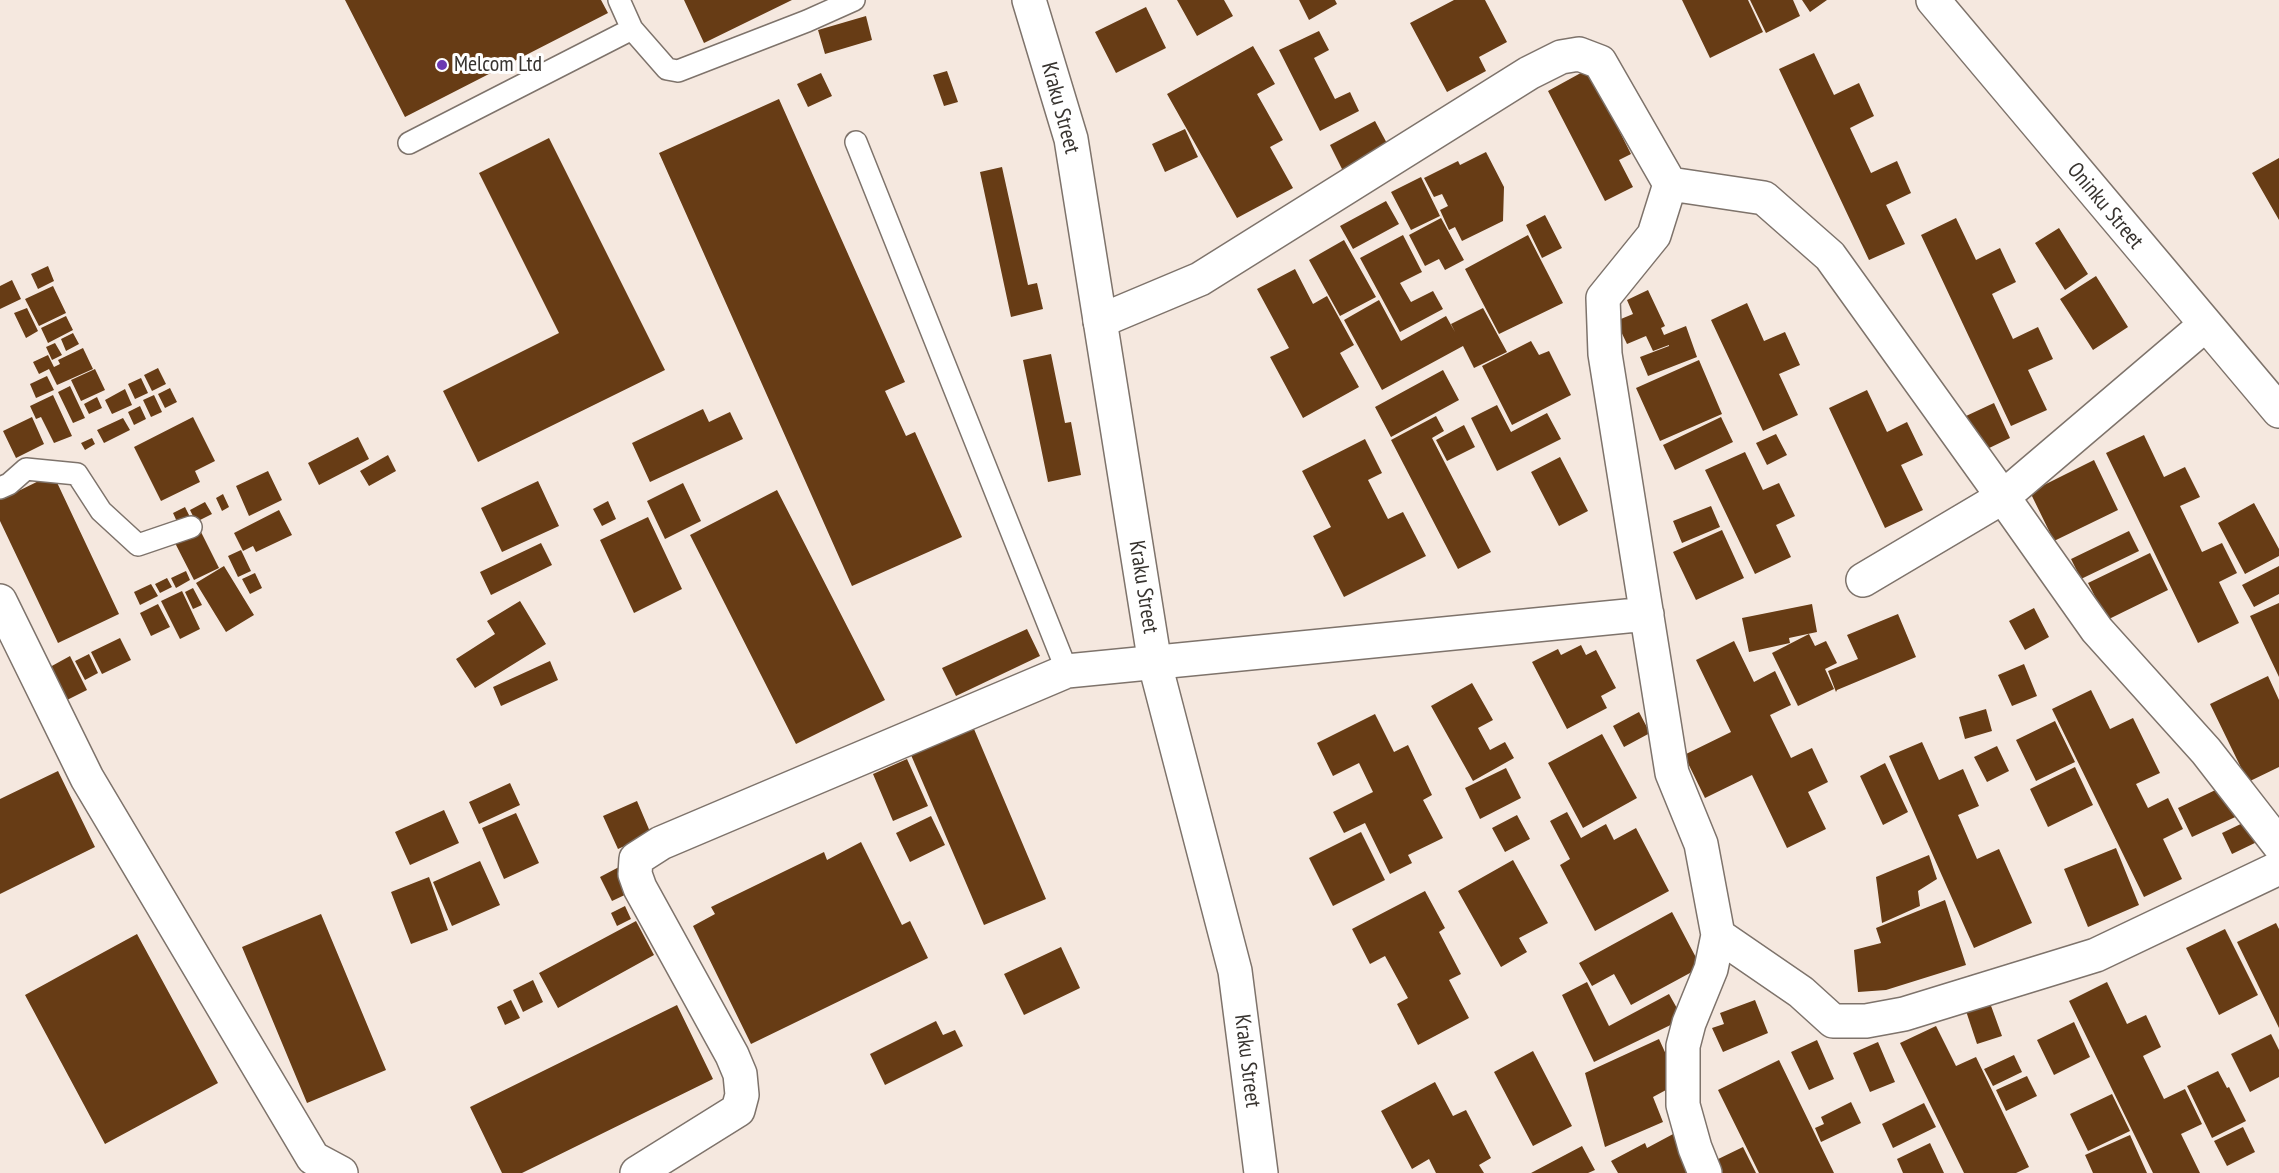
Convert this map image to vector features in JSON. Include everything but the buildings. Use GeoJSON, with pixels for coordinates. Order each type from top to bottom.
{"type":"FeatureCollection","features":[{"type":"Feature","properties":{"kind":"street","name":"Kraku Street"},"geometry":{"type":"LineString","coordinates":[[1029,0],[1071,139],[1155,664],[1235,971],[1261,1173]]}},
{"type":"Feature","properties":{"kind":"street","name":"Oninku Street"},"geometry":{"type":"LineString","coordinates":[[1933,0],[2279,411]]}},
{"type":"Feature","properties":{"kind":"street"},"geometry":{"type":"LineString","coordinates":[[1100,321],[1200,279],[1519,79],[1561,57],[1579,54],[1600,62],[1670,184],[1654,235],[1603,298],[1605,354],[1672,773],[1701,844],[1718,935],[1711,969],[1689,1023],[1683,1046],[1683,1105],[1695,1148],[1705,1173]]}},
{"type":"Feature","properties":{"kind":"street"},"geometry":{"type":"LineString","coordinates":[[1670,184],[1764,198],[1830,256],[2097,630],[2206,751],[2279,845]]}},
{"type":"Feature","properties":{"kind":"street"},"geometry":{"type":"LineString","coordinates":[[1863,580],[2003,496],[2205,325]]}},
{"type":"Feature","properties":{"kind":"street"},"geometry":{"type":"LineString","coordinates":[[0,601],[87,778],[288,1117],[313,1158],[341,1173]]}},
{"type":"Feature","properties":{"kind":"street"},"geometry":{"type":"LineString","coordinates":[[637,1173],[738,1110],[742,1095],[740,1074],[732,1055],[640,888],[635,874],[636,859],[661,843],[1067,671],[1647,614]]}},
{"type":"Feature","properties":{"kind":"street"},"geometry":{"type":"LineString","coordinates":[[1718,935],[1801,992],[1833,1022],[1866,1021],[1905,1014],[2096,955],[2279,868]]}},
{"type":"Feature","properties":{"kind":"lane"},"geometry":{"type":"LineString","coordinates":[[619,0],[632,29],[667,69],[678,71],[807,21],[854,0]]}},
{"type":"Feature","properties":{"kind":"lane"},"geometry":{"type":"LineString","coordinates":[[409,143],[632,29]]}},
{"type":"Feature","properties":{"kind":"lane"},"geometry":{"type":"LineString","coordinates":[[856,142],[1067,671]]}},
{"type":"Feature","properties":{"kind":"lane"},"geometry":{"type":"LineString","coordinates":[[0,488],[26,469],[77,474],[101,511],[138,545],[191,527]]}},
{"type":"Feature","properties":{"kind":"place","name":"Melcom Ltd"},"geometry":{"type":"Point","coordinates":[442,65]}}]}
